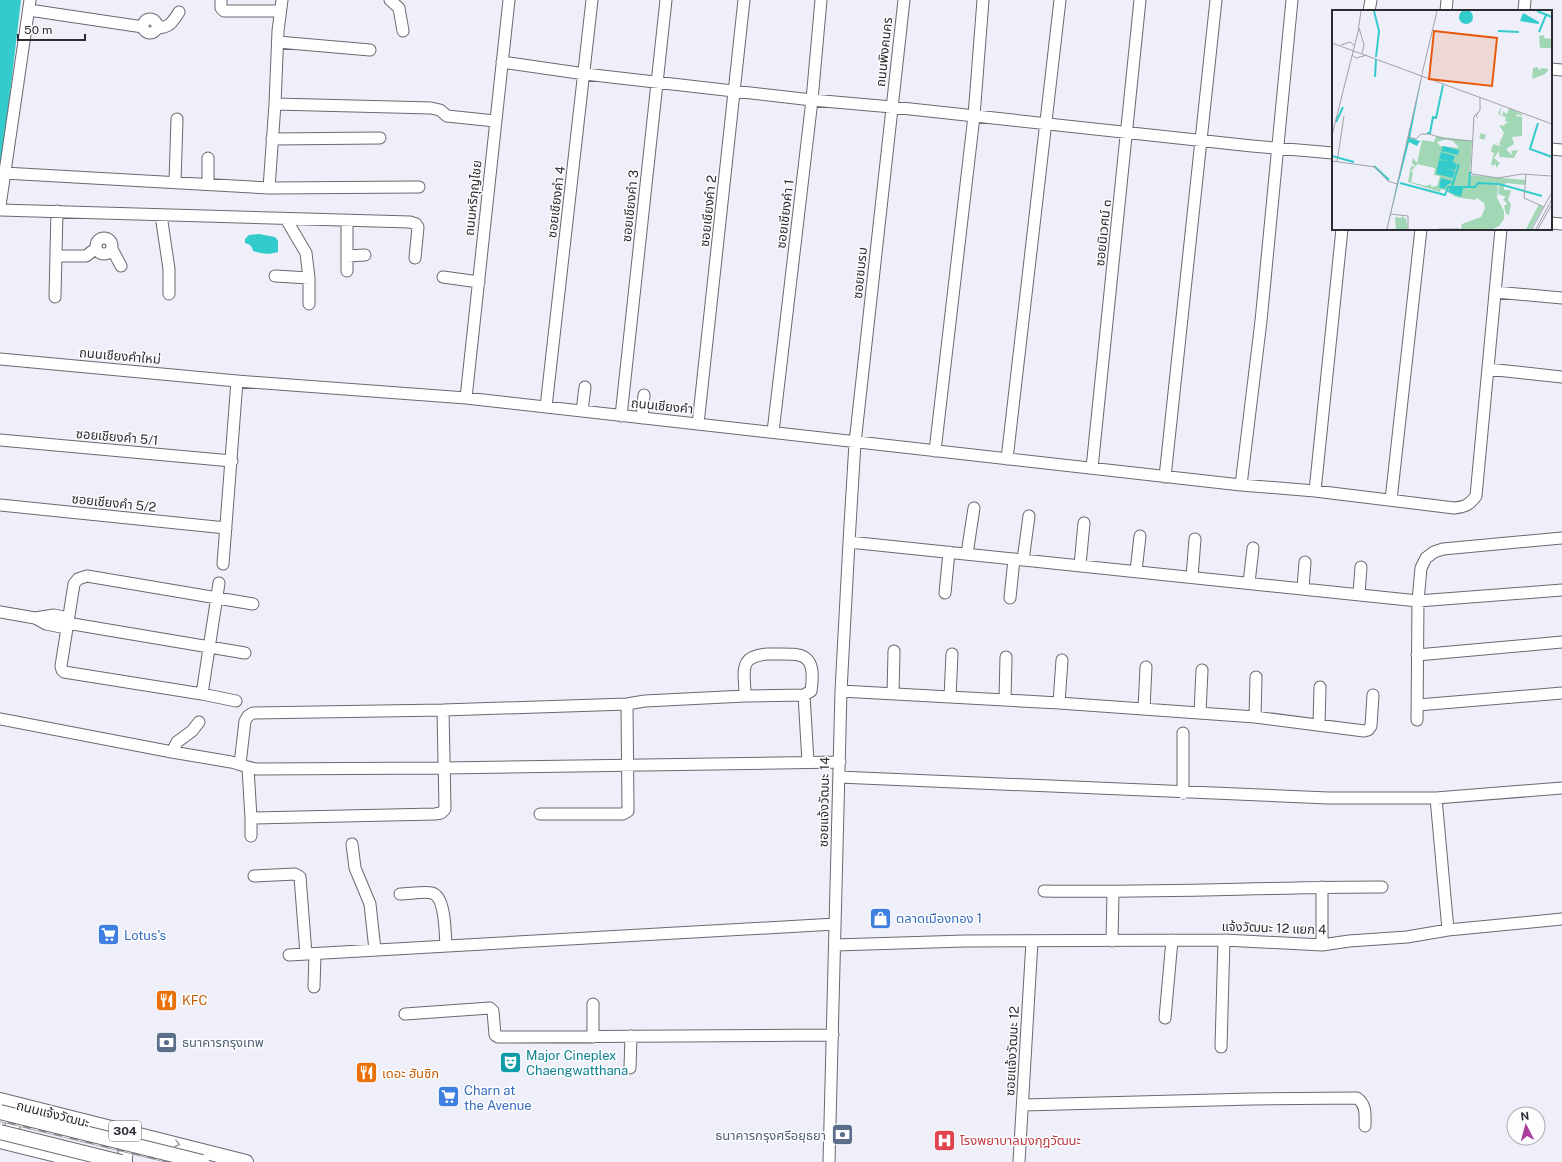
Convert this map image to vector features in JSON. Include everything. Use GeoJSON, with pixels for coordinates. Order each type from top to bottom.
{"type":"FeatureCollection","features":[{"type":"Feature","properties":{"kind":"main road"},"geometry":{"type":"LineString","coordinates":[[0,1137],[7,1136],[12,1129],[15,1118],[14,1108],[1,1105]]}},
{"type":"Feature","properties":{"kind":"main road","name":"ถนนแจ้งวัฒนะ"},"geometry":{"type":"LineString","coordinates":[[1,1105],[156,1139],[246,1162]]}},
{"type":"Feature","properties":{"kind":"main road","name":"ถนนแจ้งวัฒนะ"},"geometry":{"type":"LineString","coordinates":[[1,1105],[202,1162]]}},
{"type":"Feature","properties":{"kind":"main road","name":"304"},"geometry":{"type":"LineString","coordinates":[[0,1132],[121,1162]]}},
{"type":"Feature","properties":{"kind":"main road"},"geometry":{"type":"LineString","coordinates":[[125,1162],[125,1154],[129,1146],[135,1140],[142,1138],[156,1139]]}},
{"type":"Feature","properties":{"kind":"main road"},"geometry":{"type":"LineString","coordinates":[[0,1141],[85,1162]]}},
{"type":"Feature","properties":{"kind":"street"},"geometry":{"type":"LineString","coordinates":[[221,0],[221,8],[224,11],[281,5],[268,188]]}},
{"type":"Feature","properties":{"kind":"street"},"geometry":{"type":"LineString","coordinates":[[390,0],[399,8],[403,31]]}},
{"type":"Feature","properties":{"kind":"street","name":"ถนนหริภุญไชย"},"geometry":{"type":"LineString","coordinates":[[466,398],[509,0]]}},
{"type":"Feature","properties":{"kind":"street","name":"ซอยเชียงคำ 4"},"geometry":{"type":"LineString","coordinates":[[546,407],[585,74],[592,0]]}},
{"type":"Feature","properties":{"kind":"street","name":"ซอยเชียงคำ 3"},"geometry":{"type":"LineString","coordinates":[[621,416],[666,0]]}},
{"type":"Feature","properties":{"kind":"street","name":"ซอยเชียงคำ 2"},"geometry":{"type":"LineString","coordinates":[[698,424],[744,0]]}},
{"type":"Feature","properties":{"kind":"street","name":"ซอยเชียงคำ 1"},"geometry":{"type":"LineString","coordinates":[[773,432],[812,100],[821,0]]}},
{"type":"Feature","properties":{"kind":"street","name":"ถนนพิงคนคร"},"geometry":{"type":"LineString","coordinates":[[892,107],[904,0]]}},
{"type":"Feature","properties":{"kind":"street"},"geometry":{"type":"LineString","coordinates":[[935,451],[974,116],[983,0]]}},
{"type":"Feature","properties":{"kind":"street"},"geometry":{"type":"LineString","coordinates":[[1007,459],[1060,0]]}},
{"type":"Feature","properties":{"kind":"street","name":"ซอยนิเวศน์ ๓"},"geometry":{"type":"LineString","coordinates":[[1092,468],[1128,132],[1140,0]]}},
{"type":"Feature","properties":{"kind":"street"},"geometry":{"type":"LineString","coordinates":[[1165,477],[1216,0]]}},
{"type":"Feature","properties":{"kind":"street"},"geometry":{"type":"LineString","coordinates":[[1241,485],[1261,321],[1292,0]]}},
{"type":"Feature","properties":{"kind":"street"},"geometry":{"type":"LineString","coordinates":[[1369,10],[1370,0]]}},
{"type":"Feature","properties":{"kind":"street"},"geometry":{"type":"LineString","coordinates":[[1446,10],[1447,0]]}},
{"type":"Feature","properties":{"kind":"street"},"geometry":{"type":"LineString","coordinates":[[1524,10],[1525,0]]}},
{"type":"Feature","properties":{"kind":"street"},"geometry":{"type":"LineString","coordinates":[[0,206],[29,5],[143,27],[144,30],[151,33],[157,28],[168,26],[174,21],[179,12]]}},
{"type":"Feature","properties":{"kind":"street"},"geometry":{"type":"LineString","coordinates":[[278,42],[370,50]]}},
{"type":"Feature","properties":{"kind":"street"},"geometry":{"type":"LineString","coordinates":[[502,62],[585,74],[812,100],[1332,153]]}},
{"type":"Feature","properties":{"kind":"street"},"geometry":{"type":"LineString","coordinates":[[1552,69],[1562,70]]}},
{"type":"Feature","properties":{"kind":"street"},"geometry":{"type":"LineString","coordinates":[[275,104],[431,108],[440,110],[447,116],[495,121]]}},
{"type":"Feature","properties":{"kind":"street","name":"ซอยชมรม"},"geometry":{"type":"LineString","coordinates":[[855,443],[892,107]]}},
{"type":"Feature","properties":{"kind":"street"},"geometry":{"type":"LineString","coordinates":[[175,182],[177,119]]}},
{"type":"Feature","properties":{"kind":"street"},"geometry":{"type":"LineString","coordinates":[[272,139],[380,138]]}},
{"type":"Feature","properties":{"kind":"street"},"geometry":{"type":"LineString","coordinates":[[1552,149],[1562,150]]}},
{"type":"Feature","properties":{"kind":"street"},"geometry":{"type":"LineString","coordinates":[[208,158],[208,184]]}},
{"type":"Feature","properties":{"kind":"street"},"geometry":{"type":"LineString","coordinates":[[4,173],[268,188],[419,187]]}},
{"type":"Feature","properties":{"kind":"street"},"geometry":{"type":"LineString","coordinates":[[0,210],[410,222],[416,224],[418,232],[415,258]]}},
{"type":"Feature","properties":{"kind":"street"},"geometry":{"type":"LineString","coordinates":[[55,297],[57,211]]}},
{"type":"Feature","properties":{"kind":"street"},"geometry":{"type":"LineString","coordinates":[[161,215],[169,269],[169,294]]}},
{"type":"Feature","properties":{"kind":"street"},"geometry":{"type":"LineString","coordinates":[[286,219],[306,253],[309,278],[309,304]]}},
{"type":"Feature","properties":{"kind":"street"},"geometry":{"type":"LineString","coordinates":[[347,221],[347,271]]}},
{"type":"Feature","properties":{"kind":"street"},"geometry":{"type":"LineString","coordinates":[[1552,223],[1562,224]]}},
{"type":"Feature","properties":{"kind":"street"},"geometry":{"type":"LineString","coordinates":[[1315,491],[1342,230]]}},
{"type":"Feature","properties":{"kind":"street"},"geometry":{"type":"LineString","coordinates":[[1391,500],[1421,230]]}},
{"type":"Feature","properties":{"kind":"street","name":"ถนนเชียงคำ"},"geometry":{"type":"LineString","coordinates":[[466,398],[1165,477],[1315,491],[1454,508],[1465,507],[1476,496],[1501,230]]}},
{"type":"Feature","properties":{"kind":"street"},"geometry":{"type":"LineString","coordinates":[[57,256],[86,256],[95,249],[95,243],[100,239],[106,238],[111,241],[112,249],[121,266]]}},
{"type":"Feature","properties":{"kind":"street"},"geometry":{"type":"LineString","coordinates":[[347,256],[365,255]]}},
{"type":"Feature","properties":{"kind":"street"},"geometry":{"type":"LineString","coordinates":[[275,276],[309,278]]}},
{"type":"Feature","properties":{"kind":"street"},"geometry":{"type":"LineString","coordinates":[[443,277],[479,282]]}},
{"type":"Feature","properties":{"kind":"street"},"geometry":{"type":"LineString","coordinates":[[1495,292],[1562,298]]}},
{"type":"Feature","properties":{"kind":"street","name":"ถนนเชียงคำใหม่"},"geometry":{"type":"LineString","coordinates":[[0,359],[237,381],[466,398]]}},
{"type":"Feature","properties":{"kind":"street"},"geometry":{"type":"LineString","coordinates":[[1488,369],[1562,377]]}},
{"type":"Feature","properties":{"kind":"street"},"geometry":{"type":"LineString","coordinates":[[223,564],[237,381]]}},
{"type":"Feature","properties":{"kind":"street"},"geometry":{"type":"LineString","coordinates":[[582,411],[585,387]]}},
{"type":"Feature","properties":{"kind":"street"},"geometry":{"type":"LineString","coordinates":[[642,418],[644,395]]}},
{"type":"Feature","properties":{"kind":"street","name":"ซอยเชียงคำ 5/1"},"geometry":{"type":"LineString","coordinates":[[0,440],[232,461]]}},
{"type":"Feature","properties":{"kind":"street","name":"ซอยแจ้งวัฒนะ 14"},"geometry":{"type":"LineString","coordinates":[[829,1162],[841,691],[848,542],[855,443]]}},
{"type":"Feature","properties":{"kind":"street","name":"ซอยเชียงคำ 5/2"},"geometry":{"type":"LineString","coordinates":[[0,505],[226,528]]}},
{"type":"Feature","properties":{"kind":"street"},"geometry":{"type":"LineString","coordinates":[[967,554],[974,508]]}},
{"type":"Feature","properties":{"kind":"street"},"geometry":{"type":"LineString","coordinates":[[1010,598],[1029,516]]}},
{"type":"Feature","properties":{"kind":"street"},"geometry":{"type":"LineString","coordinates":[[1080,565],[1084,523]]}},
{"type":"Feature","properties":{"kind":"street"},"geometry":{"type":"LineString","coordinates":[[1136,571],[1140,536]]}},
{"type":"Feature","properties":{"kind":"street"},"geometry":{"type":"LineString","coordinates":[[1417,720],[1418,601],[1422,568],[1426,558],[1434,552],[1443,549],[1562,538]]}},
{"type":"Feature","properties":{"kind":"street"},"geometry":{"type":"LineString","coordinates":[[1192,577],[1195,539]]}},
{"type":"Feature","properties":{"kind":"street"},"geometry":{"type":"LineString","coordinates":[[848,542],[1418,601],[1562,590]]}},
{"type":"Feature","properties":{"kind":"street"},"geometry":{"type":"LineString","coordinates":[[1249,583],[1252,548]]}},
{"type":"Feature","properties":{"kind":"street"},"geometry":{"type":"LineString","coordinates":[[945,594],[949,552]]}},
{"type":"Feature","properties":{"kind":"street"},"geometry":{"type":"LineString","coordinates":[[1303,588],[1305,562]]}},
{"type":"Feature","properties":{"kind":"street"},"geometry":{"type":"LineString","coordinates":[[1359,594],[1361,567]]}},
{"type":"Feature","properties":{"kind":"street"},"geometry":{"type":"LineString","coordinates":[[236,701],[202,694],[64,672],[61,666],[67,623],[74,584],[78,579],[87,576],[253,604]]}},
{"type":"Feature","properties":{"kind":"street"},"geometry":{"type":"LineString","coordinates":[[202,694],[219,583]]}},
{"type":"Feature","properties":{"kind":"street"},"geometry":{"type":"LineString","coordinates":[[0,612],[34,618],[54,615],[67,623],[245,652]]}},
{"type":"Feature","properties":{"kind":"street"},"geometry":{"type":"LineString","coordinates":[[1418,655],[1562,642]]}},
{"type":"Feature","properties":{"kind":"street"},"geometry":{"type":"LineString","coordinates":[[893,694],[894,651]]}},
{"type":"Feature","properties":{"kind":"street"},"geometry":{"type":"LineString","coordinates":[[251,836],[251,818],[244,766],[245,721],[248,716],[253,713],[443,710],[627,704],[745,696],[804,695],[811,691],[812,665],[800,655],[768,654],[752,656],[746,661],[745,696]]}},
{"type":"Feature","properties":{"kind":"street"},"geometry":{"type":"LineString","coordinates":[[950,697],[952,654]]}},
{"type":"Feature","properties":{"kind":"street"},"geometry":{"type":"LineString","coordinates":[[1005,700],[1006,657]]}},
{"type":"Feature","properties":{"kind":"street"},"geometry":{"type":"LineString","coordinates":[[1059,703],[1062,660]]}},
{"type":"Feature","properties":{"kind":"street"},"geometry":{"type":"LineString","coordinates":[[1144,709],[1146,667]]}},
{"type":"Feature","properties":{"kind":"street"},"geometry":{"type":"LineString","coordinates":[[1200,713],[1202,670]]}},
{"type":"Feature","properties":{"kind":"street"},"geometry":{"type":"LineString","coordinates":[[1254,717],[1256,677]]}},
{"type":"Feature","properties":{"kind":"street"},"geometry":{"type":"LineString","coordinates":[[1319,724],[1320,687]]}},
{"type":"Feature","properties":{"kind":"street"},"geometry":{"type":"LineString","coordinates":[[841,691],[1059,703],[1254,717],[1319,724],[1364,731],[1368,730],[1371,726],[1373,694]]}},
{"type":"Feature","properties":{"kind":"street"},"geometry":{"type":"LineString","coordinates":[[1418,705],[1562,692]]}},
{"type":"Feature","properties":{"kind":"street"},"geometry":{"type":"LineString","coordinates":[[804,695],[808,762]]}},
{"type":"Feature","properties":{"kind":"street"},"geometry":{"type":"LineString","coordinates":[[540,814],[628,811],[627,704]]}},
{"type":"Feature","properties":{"kind":"street"},"geometry":{"type":"LineString","coordinates":[[251,818],[441,813],[445,810],[443,710]]}},
{"type":"Feature","properties":{"kind":"street"},"geometry":{"type":"LineString","coordinates":[[0,719],[244,766],[444,768],[840,762]]}},
{"type":"Feature","properties":{"kind":"street"},"geometry":{"type":"LineString","coordinates":[[172,752],[177,742],[192,731],[199,722]]}},
{"type":"Feature","properties":{"kind":"street"},"geometry":{"type":"LineString","coordinates":[[1183,733],[1183,793]]}},
{"type":"Feature","properties":{"kind":"street"},"geometry":{"type":"LineString","coordinates":[[839,777],[1183,793],[1328,798],[1436,798],[1562,788]]}},
{"type":"Feature","properties":{"kind":"street"},"geometry":{"type":"LineString","coordinates":[[1436,798],[1448,930]]}},
{"type":"Feature","properties":{"kind":"street"},"geometry":{"type":"LineString","coordinates":[[352,844],[355,868],[370,904],[375,950]]}},
{"type":"Feature","properties":{"kind":"street"},"geometry":{"type":"LineString","coordinates":[[254,876],[295,874],[300,877],[314,987]]}},
{"type":"Feature","properties":{"kind":"street"},"geometry":{"type":"LineString","coordinates":[[1322,887],[1322,945]]}},
{"type":"Feature","properties":{"kind":"street"},"geometry":{"type":"LineString","coordinates":[[1044,891],[1113,892],[1382,887]]}},
{"type":"Feature","properties":{"kind":"street"},"geometry":{"type":"LineString","coordinates":[[1112,941],[1113,892]]}},
{"type":"Feature","properties":{"kind":"street"},"geometry":{"type":"LineString","coordinates":[[400,894],[432,893],[438,896],[442,902],[446,946]]}},
{"type":"Feature","properties":{"kind":"street","name":"แจ้งวัฒนะ 12 แยก 4"},"geometry":{"type":"LineString","coordinates":[[835,945],[1032,941],[1224,940],[1322,945],[1348,941],[1407,937],[1448,930],[1562,919]]}},
{"type":"Feature","properties":{"kind":"street"},"geometry":{"type":"LineString","coordinates":[[289,955],[835,924]]}},
{"type":"Feature","properties":{"kind":"street"},"geometry":{"type":"LineString","coordinates":[[1165,1018],[1172,940]]}},
{"type":"Feature","properties":{"kind":"street"},"geometry":{"type":"LineString","coordinates":[[1221,1047],[1224,940]]}},
{"type":"Feature","properties":{"kind":"street","name":"ซอยแจ้งวัฒนะ 12"},"geometry":{"type":"LineString","coordinates":[[1019,1162],[1032,941]]}},
{"type":"Feature","properties":{"kind":"street"},"geometry":{"type":"LineString","coordinates":[[593,1004],[593,1037]]}},
{"type":"Feature","properties":{"kind":"street"},"geometry":{"type":"LineString","coordinates":[[405,1014],[490,1008],[493,1011],[495,1037],[833,1035]]}},
{"type":"Feature","properties":{"kind":"street"},"geometry":{"type":"LineString","coordinates":[[630,1068],[631,1036]]}},
{"type":"Feature","properties":{"kind":"street"},"geometry":{"type":"LineString","coordinates":[[1023,1105],[1252,1099],[1358,1098],[1362,1102],[1365,1109],[1365,1126]]}},
{"type":"Feature","properties":{"kind":"water"},"geometry":{"type":"Polygon","coordinates":[[[0,0],[21,0],[0,180],[0,0]]]}},
{"type":"Feature","properties":{"kind":"water"},"geometry":{"type":"Polygon","coordinates":[[[259,234],[275,237],[278,241],[278,252],[268,254],[256,252],[245,243],[245,239],[249,235],[259,234]]]}},
{"type":"Feature","properties":{"kind":"railway"},"geometry":{"type":"LineString","coordinates":[[0,1120],[172,1162]]}},
{"type":"Feature","properties":{"kind":"place","name":"ตลาดเมืองทอง 1"},"geometry":{"type":"Point","coordinates":[880,918]}},
{"type":"Feature","properties":{"kind":"place","name":"Lotus's"},"geometry":{"type":"Point","coordinates":[108,935]}},
{"type":"Feature","properties":{"kind":"place","name":"KFC"},"geometry":{"type":"Point","coordinates":[167,1000]}},
{"type":"Feature","properties":{"kind":"place","name":"ธนาคารกรุงเทพ"},"geometry":{"type":"Point","coordinates":[166,1042]}},
{"type":"Feature","properties":{"kind":"place","name":"Major Cineplex Chaengwatthana"},"geometry":{"type":"Point","coordinates":[511,1062]}},
{"type":"Feature","properties":{"kind":"place","name":"เดอะ ฮันซิก"},"geometry":{"type":"Point","coordinates":[367,1073]}},
{"type":"Feature","properties":{"kind":"place","name":"Charn at the Avenue"},"geometry":{"type":"Point","coordinates":[448,1097]}},
{"type":"Feature","properties":{"kind":"place","name":"ธนาคารกรุงศรีอยุธยา"},"geometry":{"type":"Point","coordinates":[842,1135]}},
{"type":"Feature","properties":{"kind":"place","name":"โรงพยาบาลมงกุฎวัฒนะ"},"geometry":{"type":"Point","coordinates":[944,1140]}}]}
